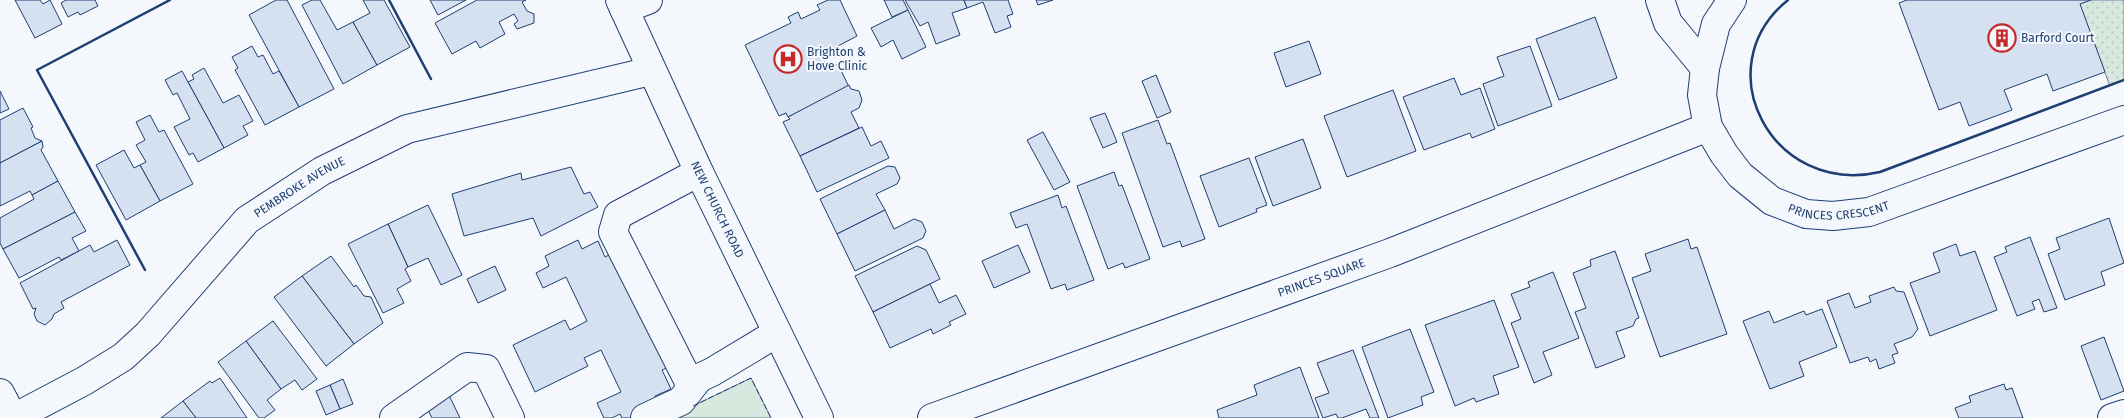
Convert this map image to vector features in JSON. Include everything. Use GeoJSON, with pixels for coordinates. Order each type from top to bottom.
{"type":"FeatureCollection","features":[{"type":"Feature","properties":{"kind":"street"},"geometry":{"type":"LineString","coordinates":[[1660,0],[1668,23],[1705,68]]}},
{"type":"Feature","properties":{"kind":"street","name":"PRINCES CRESCENT"},"geometry":{"type":"LineString","coordinates":[[1732,0],[1716,24],[1705,68],[1702,95],[1708,128],[1740,175],[1772,201],[1806,214],[1833,216],[1869,212],[2124,120]]}},
{"type":"Feature","properties":{"kind":"street","name":"NEW CHURCH ROAD"},"geometry":{"type":"LineString","coordinates":[[631,3],[651,71],[776,333],[819,418]]}},
{"type":"Feature","properties":{"kind":"street","name":"PEMBROKE AVENUE"},"geometry":{"type":"LineString","coordinates":[[14,418],[84,381],[123,357],[148,334],[247,220],[322,171],[407,128],[651,71]]}},
{"type":"Feature","properties":{"kind":"street","name":"PRINCES SQUARE"},"geometry":{"type":"LineString","coordinates":[[932,418],[1390,253],[1708,128]]}},
{"type":"Feature","properties":{"kind":"street"},"geometry":{"type":"LineString","coordinates":[[699,172],[618,215],[613,232],[677,362],[687,378],[699,378]]}},
{"type":"Feature","properties":{"kind":"street"},"geometry":{"type":"LineString","coordinates":[[645,418],[681,401],[699,378],[776,333]]}},
{"type":"Feature","properties":{"kind":"street"},"geometry":{"type":"LineString","coordinates":[[406,414],[467,367],[486,369],[510,418]]}},
{"type":"Feature","properties":{"kind":"street"},"geometry":{"type":"LineString","coordinates":[[0,393],[14,418]]}},
{"type":"Feature","properties":{"kind":"street"},"geometry":{"type":"LineString","coordinates":[[2112,418],[2124,414]]}},
{"type":"Feature","properties":{"kind":"shaded area"},"geometry":{"type":"Polygon","coordinates":[[[2078,0],[2124,0],[2124,80],[2110,86],[2078,0]]]}},
{"type":"Feature","properties":{"kind":"shaded area"},"geometry":{"type":"Polygon","coordinates":[[[751,378],[771,418],[668,418],[751,378]]]}},
{"type":"Feature","properties":{"kind":"building"},"geometry":{"type":"Polygon","coordinates":[[[15,0],[40,0],[43,4],[50,0],[62,24],[35,38],[15,0]]]}},
{"type":"Feature","properties":{"kind":"building"},"geometry":{"type":"Polygon","coordinates":[[[66,0],[95,0],[98,6],[80,15],[78,12],[68,17],[61,3],[66,0]]]}},
{"type":"Feature","properties":{"kind":"building"},"geometry":{"type":"Polygon","coordinates":[[[276,0],[287,0],[334,89],[299,107],[249,15],[276,0]]]}},
{"type":"Feature","properties":{"kind":"building"},"geometry":{"type":"Polygon","coordinates":[[[312,0],[320,0],[337,30],[353,22],[377,65],[343,84],[302,5],[312,0]]]}},
{"type":"Feature","properties":{"kind":"building"},"geometry":{"type":"Polygon","coordinates":[[[363,0],[384,0],[410,47],[377,65],[353,22],[370,13],[363,0]]]}},
{"type":"Feature","properties":{"kind":"building"},"geometry":{"type":"Polygon","coordinates":[[[430,0],[466,0],[438,15],[430,0]]]}},
{"type":"Feature","properties":{"kind":"building"},"geometry":{"type":"Polygon","coordinates":[[[477,0],[526,0],[522,2],[527,11],[534,14],[534,23],[517,29],[514,24],[518,21],[514,14],[499,22],[505,34],[480,48],[476,41],[452,54],[435,23],[477,0]]]}},
{"type":"Feature","properties":{"kind":"building","name":"Brighton & Hove Clinic"},"geometry":{"type":"Polygon","coordinates":[[[828,0],[840,0],[857,36],[821,55],[828,68],[838,64],[849,87],[788,117],[786,113],[779,116],[745,45],[791,23],[788,17],[798,12],[801,19],[820,10],[817,5],[828,0]]]}},
{"type":"Feature","properties":{"kind":"building"},"geometry":{"type":"Polygon","coordinates":[[[884,0],[903,0],[908,10],[892,17],[884,0]]]}},
{"type":"Feature","properties":{"kind":"building"},"geometry":{"type":"Polygon","coordinates":[[[905,0],[964,0],[967,8],[952,13],[960,35],[936,44],[928,22],[920,26],[905,0]]]}},
{"type":"Feature","properties":{"kind":"building"},"geometry":{"type":"Polygon","coordinates":[[[964,0],[1008,0],[1013,14],[1007,16],[1011,27],[995,33],[983,2],[967,8],[964,0]]]}},
{"type":"Feature","properties":{"kind":"building"},"geometry":{"type":"Polygon","coordinates":[[[1036,0],[1053,0],[1038,5],[1036,0]]]}},
{"type":"Feature","properties":{"kind":"building","name":"Barford Court"},"geometry":{"type":"Polygon","coordinates":[[[1907,0],[2091,0],[2080,4],[2105,72],[2053,91],[2047,74],[2004,90],[2012,110],[1969,126],[1960,102],[1939,110],[1899,3],[1907,0]]]}},
{"type":"Feature","properties":{"kind":"building"},"geometry":{"type":"Polygon","coordinates":[[[908,10],[926,47],[902,59],[893,40],[881,47],[871,28],[908,10]]]}},
{"type":"Feature","properties":{"kind":"building"},"geometry":{"type":"Polygon","coordinates":[[[1595,17],[1617,78],[1559,100],[1536,39],[1595,17]]]}},
{"type":"Feature","properties":{"kind":"building"},"geometry":{"type":"Polygon","coordinates":[[[1309,41],[1321,74],[1286,87],[1274,53],[1309,41]]]}},
{"type":"Feature","properties":{"kind":"building"},"geometry":{"type":"Polygon","coordinates":[[[252,46],[258,57],[263,55],[273,74],[279,71],[299,107],[265,125],[235,70],[238,68],[232,57],[252,46]]]}},
{"type":"Feature","properties":{"kind":"building"},"geometry":{"type":"Polygon","coordinates":[[[1530,46],[1552,106],[1498,126],[1483,84],[1504,76],[1497,57],[1530,46]]]}},
{"type":"Feature","properties":{"kind":"building"},"geometry":{"type":"Polygon","coordinates":[[[204,68],[223,103],[239,95],[253,121],[243,126],[248,135],[224,148],[188,82],[194,79],[192,75],[204,68]]]}},
{"type":"Feature","properties":{"kind":"building"},"geometry":{"type":"Polygon","coordinates":[[[182,71],[224,148],[198,162],[193,153],[189,155],[174,127],[190,119],[177,93],[173,95],[165,80],[182,71]]]}},
{"type":"Feature","properties":{"kind":"building"},"geometry":{"type":"Polygon","coordinates":[[[1156,75],[1171,112],[1157,118],[1142,81],[1156,75]]]}},
{"type":"Feature","properties":{"kind":"building"},"geometry":{"type":"Polygon","coordinates":[[[1454,78],[1461,95],[1480,88],[1495,129],[1472,138],[1470,133],[1424,150],[1403,97],[1454,78]]]}},
{"type":"Feature","properties":{"kind":"building"},"geometry":{"type":"Polygon","coordinates":[[[849,85],[851,89],[859,91],[862,100],[859,108],[851,112],[859,128],[800,156],[783,122],[790,119],[788,117],[849,85]]]}},
{"type":"Feature","properties":{"kind":"building"},"geometry":{"type":"Polygon","coordinates":[[[1393,90],[1416,151],[1347,177],[1324,116],[1393,90]]]}},
{"type":"Feature","properties":{"kind":"building"},"geometry":{"type":"Polygon","coordinates":[[[0,91],[9,109],[0,113],[0,91]]]}},
{"type":"Feature","properties":{"kind":"building"},"geometry":{"type":"Polygon","coordinates":[[[23,108],[33,127],[31,128],[35,138],[42,141],[0,163],[0,120],[23,108]]]}},
{"type":"Feature","properties":{"kind":"building"},"geometry":{"type":"Polygon","coordinates":[[[1105,113],[1117,142],[1103,148],[1090,118],[1105,113]]]}},
{"type":"Feature","properties":{"kind":"building"},"geometry":{"type":"Polygon","coordinates":[[[150,115],[159,132],[164,130],[193,184],[160,201],[140,165],[146,162],[136,145],[145,140],[136,122],[150,115]]]}},
{"type":"Feature","properties":{"kind":"building"},"geometry":{"type":"Polygon","coordinates":[[[1158,120],[1167,144],[1170,143],[1205,239],[1182,247],[1180,241],[1163,247],[1122,133],[1158,120]]]}},
{"type":"Feature","properties":{"kind":"building"},"geometry":{"type":"Polygon","coordinates":[[[862,127],[871,146],[881,141],[889,158],[817,192],[800,156],[862,127]]]}},
{"type":"Feature","properties":{"kind":"building"},"geometry":{"type":"Polygon","coordinates":[[[1043,132],[1070,182],[1054,190],[1027,140],[1043,132]]]}},
{"type":"Feature","properties":{"kind":"building"},"geometry":{"type":"Polygon","coordinates":[[[1303,139],[1321,188],[1273,206],[1255,157],[1303,139]]]}},
{"type":"Feature","properties":{"kind":"building"},"geometry":{"type":"Polygon","coordinates":[[[42,141],[43,147],[41,150],[58,181],[32,195],[30,191],[0,206],[0,163],[42,141]]]}},
{"type":"Feature","properties":{"kind":"building"},"geometry":{"type":"Polygon","coordinates":[[[124,150],[134,168],[140,165],[160,201],[126,220],[96,165],[124,150]]]}},
{"type":"Feature","properties":{"kind":"building"},"geometry":{"type":"Polygon","coordinates":[[[1249,158],[1267,205],[1256,209],[1257,212],[1219,227],[1200,176],[1249,158]]]}},
{"type":"Feature","properties":{"kind":"building"},"geometry":{"type":"Polygon","coordinates":[[[888,166],[895,167],[900,178],[897,184],[876,194],[885,210],[837,234],[820,199],[888,166]]]}},
{"type":"Feature","properties":{"kind":"building"},"geometry":{"type":"Polygon","coordinates":[[[571,167],[584,194],[590,192],[598,207],[541,236],[533,218],[464,236],[452,194],[521,173],[522,180],[571,167]]]}},
{"type":"Feature","properties":{"kind":"building"},"geometry":{"type":"Polygon","coordinates":[[[1114,172],[1119,186],[1122,185],[1150,259],[1125,268],[1123,263],[1108,269],[1077,186],[1114,172]]]}},
{"type":"Feature","properties":{"kind":"building"},"geometry":{"type":"Polygon","coordinates":[[[58,181],[75,212],[3,249],[0,243],[0,218],[34,199],[32,195],[58,181]]]}},
{"type":"Feature","properties":{"kind":"building"},"geometry":{"type":"Polygon","coordinates":[[[1058,195],[1062,208],[1066,206],[1094,280],[1067,290],[1065,284],[1051,289],[1027,224],[1016,228],[1010,213],[1058,195]]]}},
{"type":"Feature","properties":{"kind":"building"},"geometry":{"type":"Polygon","coordinates":[[[428,205],[462,275],[441,285],[428,258],[408,267],[388,224],[428,205]]]}},
{"type":"Feature","properties":{"kind":"building"},"geometry":{"type":"Polygon","coordinates":[[[885,210],[894,229],[914,219],[922,222],[926,231],[923,238],[855,271],[837,234],[885,210]]]}},
{"type":"Feature","properties":{"kind":"building"},"geometry":{"type":"Polygon","coordinates":[[[75,212],[86,231],[72,238],[79,251],[61,260],[59,257],[19,278],[3,249],[75,212]]]}},
{"type":"Feature","properties":{"kind":"building"},"geometry":{"type":"Polygon","coordinates":[[[2109,218],[2124,263],[2101,272],[2105,285],[2065,300],[2048,254],[2060,249],[2056,238],[2109,218]]]}},
{"type":"Feature","properties":{"kind":"building"},"geometry":{"type":"Polygon","coordinates":[[[388,224],[408,267],[405,269],[411,281],[397,289],[404,303],[383,313],[348,244],[388,224]]]}},
{"type":"Feature","properties":{"kind":"building"},"geometry":{"type":"Polygon","coordinates":[[[2030,237],[2057,308],[2044,312],[2039,299],[2032,302],[2035,309],[2017,316],[1994,257],[2007,252],[2005,247],[2030,237]]]}},
{"type":"Feature","properties":{"kind":"building"},"geometry":{"type":"Polygon","coordinates":[[[1688,239],[1691,249],[1697,247],[1727,334],[1660,357],[1632,278],[1651,271],[1645,254],[1688,239]]]}},
{"type":"Feature","properties":{"kind":"building"},"geometry":{"type":"Polygon","coordinates":[[[117,240],[130,265],[61,302],[64,308],[54,314],[52,319],[45,325],[37,321],[34,314],[36,308],[33,309],[20,283],[90,245],[94,252],[117,240]]]}},
{"type":"Feature","properties":{"kind":"building"},"geometry":{"type":"Polygon","coordinates":[[[578,240],[582,249],[598,241],[605,257],[619,250],[674,365],[662,370],[671,389],[655,396],[660,405],[632,418],[622,418],[620,414],[612,418],[604,418],[597,403],[621,392],[601,350],[584,358],[588,366],[535,392],[513,345],[565,320],[570,330],[587,321],[566,277],[543,288],[536,273],[549,266],[545,256],[578,240]]]}},
{"type":"Feature","properties":{"kind":"building"},"geometry":{"type":"Polygon","coordinates":[[[1956,244],[1960,256],[1975,251],[1997,310],[1930,336],[1910,283],[1940,272],[1933,253],[1956,244]]]}},
{"type":"Feature","properties":{"kind":"building"},"geometry":{"type":"Polygon","coordinates":[[[1018,245],[1030,272],[994,288],[982,261],[1018,245]]]}},
{"type":"Feature","properties":{"kind":"building"},"geometry":{"type":"Polygon","coordinates":[[[917,246],[926,250],[940,279],[873,312],[855,276],[917,246]]]}},
{"type":"Feature","properties":{"kind":"building"},"geometry":{"type":"Polygon","coordinates":[[[1615,251],[1639,318],[1636,319],[1633,326],[1616,332],[1625,357],[1596,368],[1575,312],[1586,308],[1573,273],[1591,266],[1590,260],[1615,251]]]}},
{"type":"Feature","properties":{"kind":"building"},"geometry":{"type":"Polygon","coordinates":[[[331,256],[354,287],[356,285],[364,296],[371,297],[383,323],[354,344],[302,276],[331,256]]]}},
{"type":"Feature","properties":{"kind":"building"},"geometry":{"type":"Polygon","coordinates":[[[495,266],[506,290],[478,303],[467,279],[495,266]]]}},
{"type":"Feature","properties":{"kind":"building"},"geometry":{"type":"Polygon","coordinates":[[[1553,272],[1579,338],[1543,352],[1552,375],[1534,383],[1511,323],[1521,319],[1511,294],[1530,287],[1528,282],[1553,272]]]}},
{"type":"Feature","properties":{"kind":"building"},"geometry":{"type":"Polygon","coordinates":[[[302,276],[354,344],[326,366],[274,297],[302,276]]]}},
{"type":"Feature","properties":{"kind":"building"},"geometry":{"type":"Polygon","coordinates":[[[930,284],[939,303],[956,295],[966,314],[949,322],[951,325],[933,334],[931,329],[890,348],[873,312],[930,284]]]}},
{"type":"Feature","properties":{"kind":"building"},"geometry":{"type":"Polygon","coordinates":[[[1894,287],[1896,291],[1904,292],[1918,329],[1912,337],[1894,344],[1898,353],[1892,355],[1895,363],[1879,369],[1876,359],[1870,362],[1868,357],[1850,363],[1827,301],[1849,293],[1855,308],[1871,302],[1869,296],[1894,287]]]}},
{"type":"Feature","properties":{"kind":"building"},"geometry":{"type":"Polygon","coordinates":[[[1494,300],[1519,367],[1493,376],[1499,394],[1476,402],[1474,398],[1455,406],[1425,325],[1494,300]]]}},
{"type":"Feature","properties":{"kind":"building"},"geometry":{"type":"Polygon","coordinates":[[[1822,309],[1837,347],[1799,362],[1804,376],[1770,389],[1743,321],[1769,311],[1774,323],[1804,311],[1806,315],[1822,309]]]}},
{"type":"Feature","properties":{"kind":"building"},"geometry":{"type":"Polygon","coordinates":[[[273,321],[317,379],[302,390],[295,380],[281,389],[246,341],[273,321]]]}},
{"type":"Feature","properties":{"kind":"building"},"geometry":{"type":"Polygon","coordinates":[[[1410,329],[1434,392],[1421,397],[1423,405],[1388,418],[1362,347],[1410,329]]]}},
{"type":"Feature","properties":{"kind":"building"},"geometry":{"type":"Polygon","coordinates":[[[2104,337],[2124,391],[2101,400],[2081,346],[2104,337]]]}},
{"type":"Feature","properties":{"kind":"building"},"geometry":{"type":"Polygon","coordinates":[[[246,341],[281,389],[267,400],[275,410],[264,418],[259,418],[218,362],[246,341]]]}},
{"type":"Feature","properties":{"kind":"building"},"geometry":{"type":"Polygon","coordinates":[[[1353,350],[1379,418],[1370,418],[1366,409],[1342,418],[1338,418],[1336,414],[1323,418],[1315,398],[1329,393],[1317,363],[1353,350]]]}},
{"type":"Feature","properties":{"kind":"building"},"geometry":{"type":"Polygon","coordinates":[[[1300,367],[1319,418],[1219,418],[1217,410],[1257,395],[1254,385],[1300,367]]]}},
{"type":"Feature","properties":{"kind":"building"},"geometry":{"type":"Polygon","coordinates":[[[220,378],[247,418],[196,418],[183,401],[210,381],[212,383],[220,378]]]}},
{"type":"Feature","properties":{"kind":"building"},"geometry":{"type":"Polygon","coordinates":[[[343,379],[353,404],[340,409],[330,385],[343,379]]]}},
{"type":"Feature","properties":{"kind":"building"},"geometry":{"type":"Polygon","coordinates":[[[2004,384],[2006,390],[2012,388],[2023,418],[1959,418],[1955,408],[1971,402],[1969,396],[2004,384]]]}},
{"type":"Feature","properties":{"kind":"building"},"geometry":{"type":"Polygon","coordinates":[[[330,385],[340,409],[326,415],[316,391],[330,385]]]}},
{"type":"Feature","properties":{"kind":"building"},"geometry":{"type":"Polygon","coordinates":[[[447,391],[460,418],[432,418],[424,402],[447,391]]]}},
{"type":"Feature","properties":{"kind":"building"},"geometry":{"type":"Polygon","coordinates":[[[183,401],[196,418],[161,418],[183,401]]]}},
{"type":"Feature","properties":{"kind":"fence"},"geometry":{"type":"LineString","coordinates":[[693,406],[751,378],[771,418]]}},
{"type":"Feature","properties":{"kind":"wall"},"geometry":{"type":"LineString","coordinates":[[145,270],[37,70],[170,0]]}},
{"type":"Feature","properties":{"kind":"wall"},"geometry":{"type":"LineString","coordinates":[[389,0],[431,79]]}},
{"type":"Feature","properties":{"kind":"wall"},"geometry":{"type":"LineString","coordinates":[[1788,0],[1763,28],[1752,59],[1752,91],[1762,121],[1782,146],[1809,165],[1842,175],[1880,172],[2124,80]]}},
{"type":"Feature","properties":{"kind":"place","name":"Barford Court"},"geometry":{"type":"Point","coordinates":[2002,38]}},
{"type":"Feature","properties":{"kind":"place","name":"Brighton & Hove Clinic"},"geometry":{"type":"Point","coordinates":[788,59]}}]}
